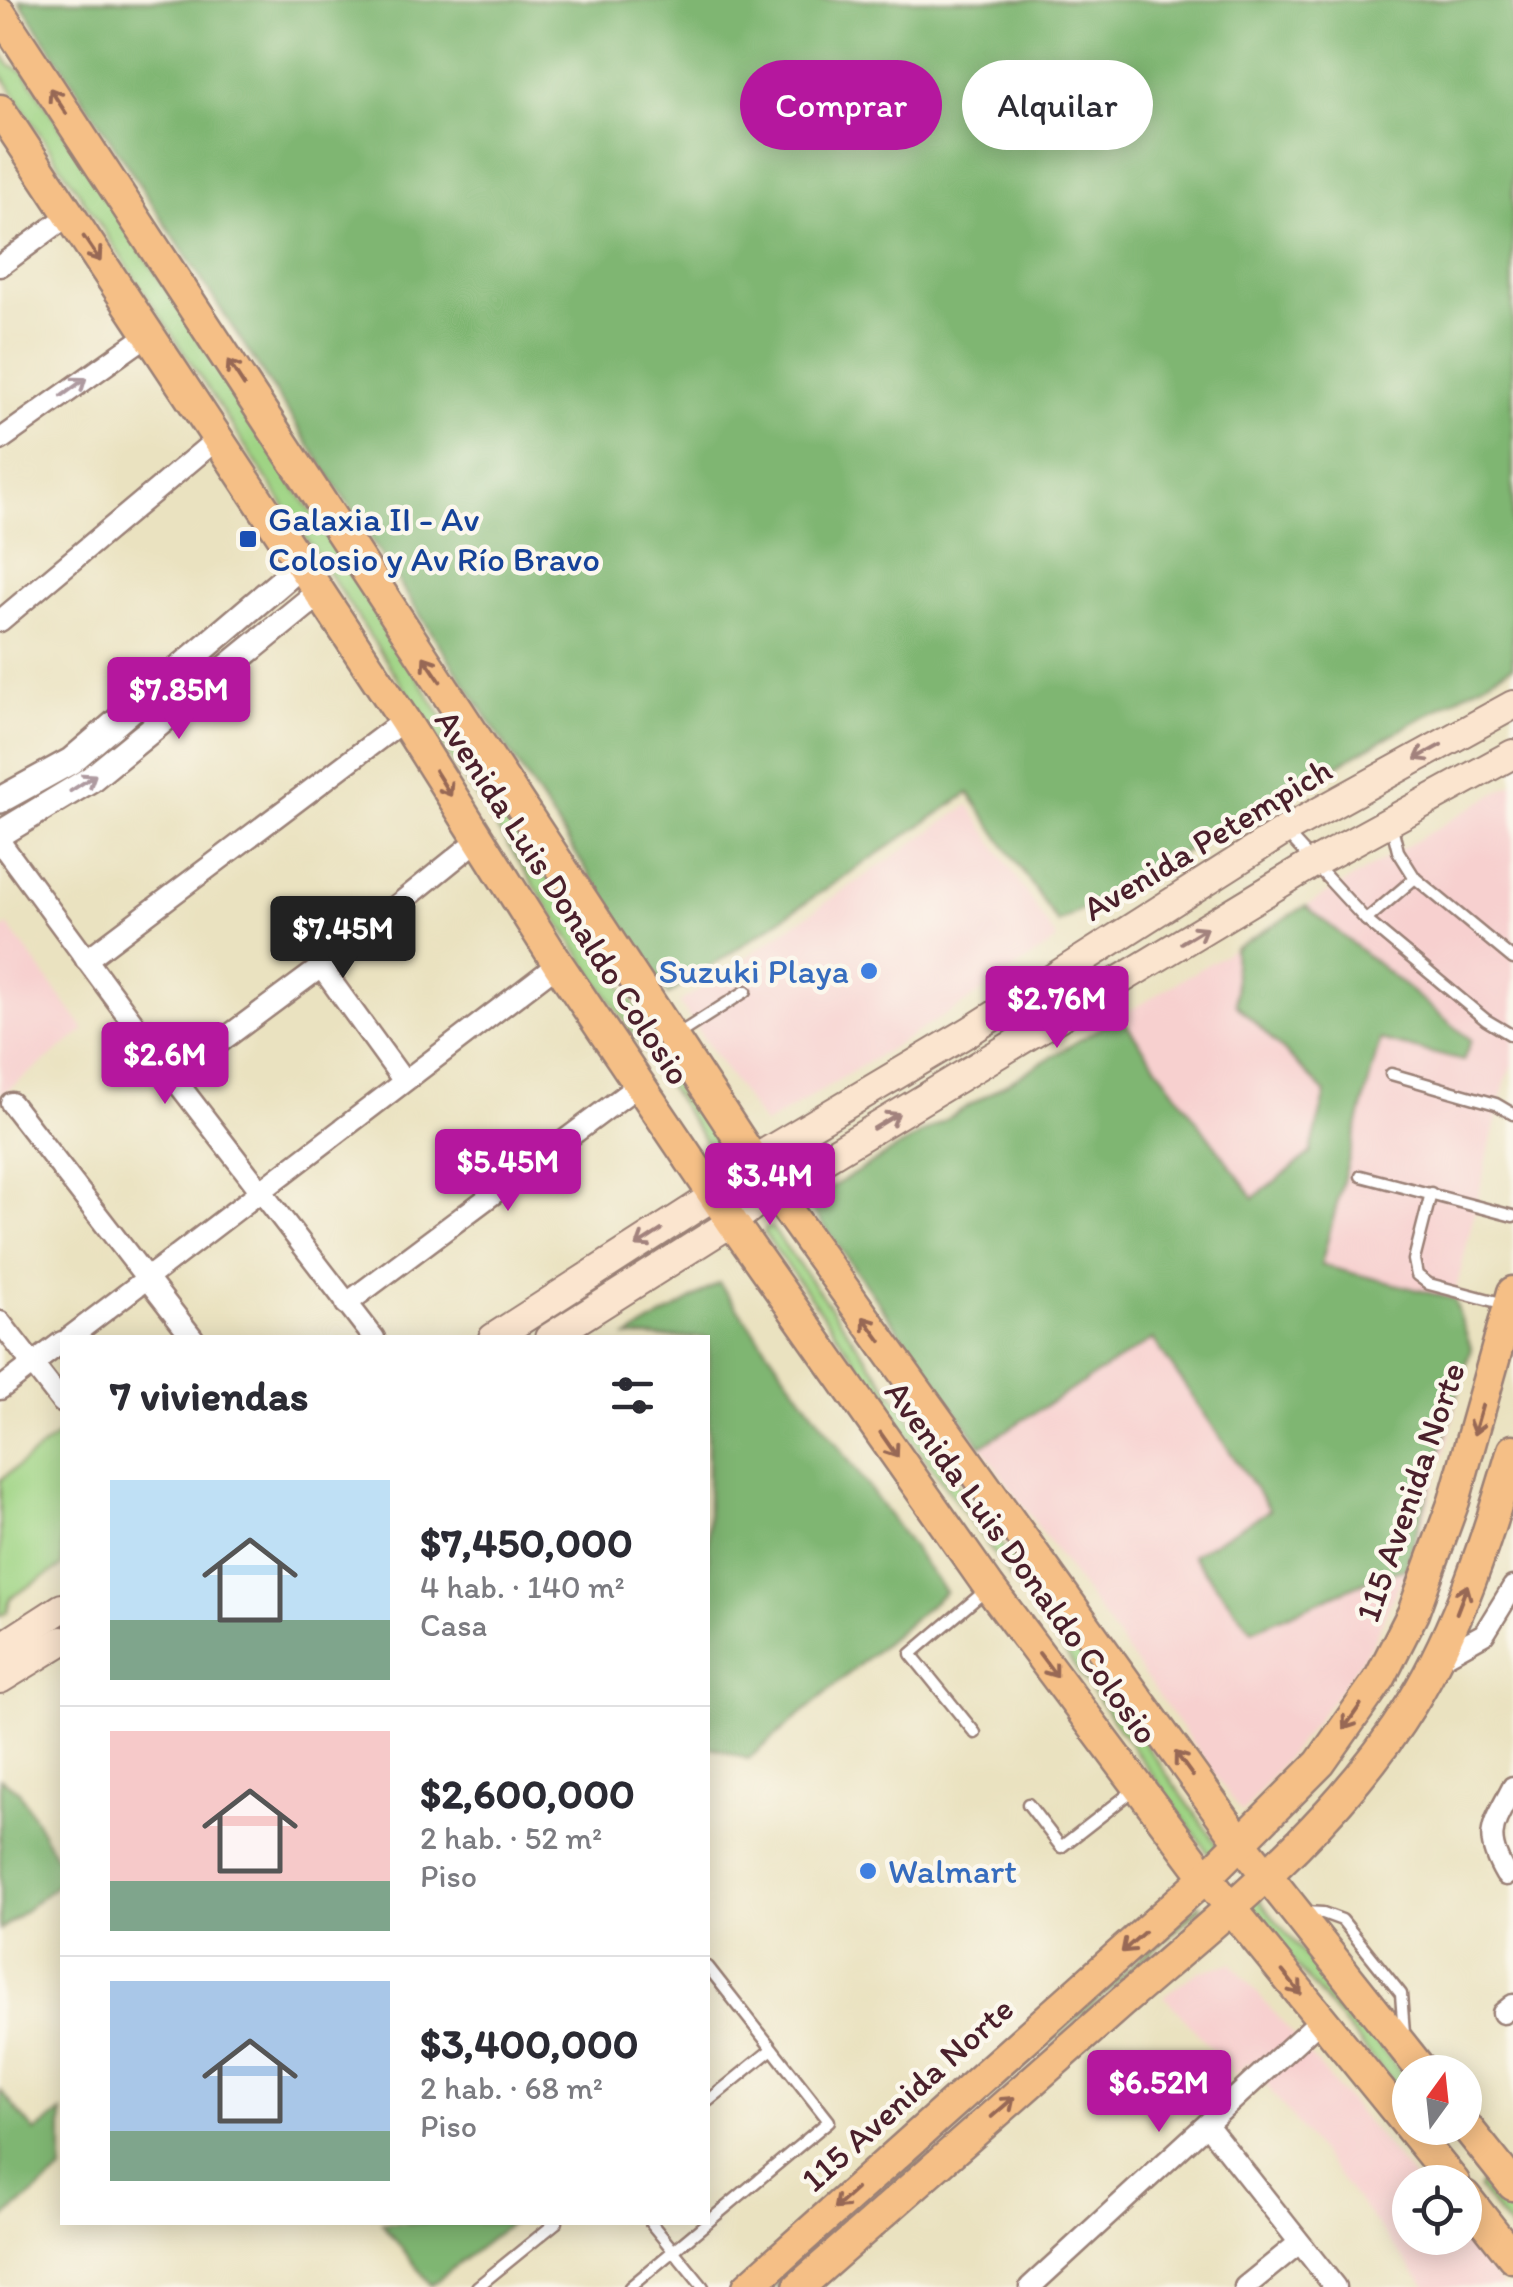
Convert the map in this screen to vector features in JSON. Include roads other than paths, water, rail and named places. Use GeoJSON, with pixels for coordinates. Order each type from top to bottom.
{"type":"FeatureCollection","features":[{"type":"Feature","properties":{"kind":"main road","name":"Avenida Luis Donaldo Colosio"},"geometry":{"type":"LineString","coordinates":[[0,12],[772,1190],[1240,1844],[1409,2055]]}},
{"type":"Feature","properties":{"kind":"main road","name":"Avenida Luis Donaldo Colosio"},"geometry":{"type":"LineString","coordinates":[[0,110],[404,720],[558,964],[732,1222],[990,1587],[1206,1878],[1440,2165]]}},
{"type":"Feature","properties":{"kind":"main road","name":"Avenida Petempich"},"geometry":{"type":"LineString","coordinates":[[498,1335],[715,1195],[755,1159],[970,1031],[1284,830],[1513,705]]}},
{"type":"Feature","properties":{"kind":"main road"},"geometry":{"type":"LineString","coordinates":[[553,1335],[732,1222],[772,1190],[1312,864],[1513,754]]}},
{"type":"Feature","properties":{"kind":"main road","name":"115 Avenida Norte"},"geometry":{"type":"LineString","coordinates":[[748,2287],[1206,1878],[1320,1763],[1380,1678],[1414,1612],[1454,1501],[1512,1299]]}},
{"type":"Feature","properties":{"kind":"main road"},"geometry":{"type":"LineString","coordinates":[[1265,1874],[1342,1798],[1411,1704],[1462,1602],[1513,1450]]}},
{"type":"Feature","properties":{"kind":"main road"},"geometry":{"type":"LineString","coordinates":[[0,1648],[60,1609]]}},
{"type":"Feature","properties":{"kind":"main road"},"geometry":{"type":"LineString","coordinates":[[0,1679],[60,1642]]}},
{"type":"Feature","properties":{"kind":"main road","name":"115 Avenida Norte"},"geometry":{"type":"LineString","coordinates":[[799,2287],[1265,1874]]}},
{"type":"Feature","properties":{"kind":"main road"},"geometry":{"type":"LineString","coordinates":[[1481,2145],[1513,2185]]}},
{"type":"Feature","properties":{"kind":"main road"},"geometry":{"type":"LineString","coordinates":[[1473,2165],[1485,2150]]}},
{"type":"Feature","properties":{"kind":"main road","name":"Avenida Luis Donaldo Colosio"},"geometry":{"type":"LineString","coordinates":[[1482,2217],[1513,2256]]}},
{"type":"Feature","properties":{"kind":"street"},"geometry":{"type":"LineString","coordinates":[[0,266],[69,215]]}},
{"type":"Feature","properties":{"kind":"street"},"geometry":{"type":"LineString","coordinates":[[0,440],[148,334]]}},
{"type":"Feature","properties":{"kind":"street"},"geometry":{"type":"LineString","coordinates":[[0,621],[217,439]]}},
{"type":"Feature","properties":{"kind":"street"},"geometry":{"type":"LineString","coordinates":[[0,800],[71,761],[300,566]]}},
{"type":"Feature","properties":{"kind":"street"},"geometry":{"type":"LineString","coordinates":[[0,834],[90,779],[319,594]]}},
{"type":"Feature","properties":{"kind":"street"},"geometry":{"type":"LineString","coordinates":[[86,960],[404,720]]}},
{"type":"Feature","properties":{"kind":"street"},"geometry":{"type":"LineString","coordinates":[[173,1076],[321,967],[478,840]]}},
{"type":"Feature","properties":{"kind":"street"},"geometry":{"type":"LineString","coordinates":[[0,842],[372,1335]]}},
{"type":"Feature","properties":{"kind":"street"},"geometry":{"type":"LineString","coordinates":[[73,1335],[558,964]]}},
{"type":"Feature","properties":{"kind":"street"},"geometry":{"type":"LineString","coordinates":[[321,967],[404,1080]]}},
{"type":"Feature","properties":{"kind":"street"},"geometry":{"type":"LineString","coordinates":[[346,1304],[640,1084]]}},
{"type":"Feature","properties":{"kind":"street"},"geometry":{"type":"LineString","coordinates":[[11,1104],[191,1335]]}},
{"type":"Feature","properties":{"kind":"street"},"geometry":{"type":"LineString","coordinates":[[0,1322],[60,1399]]}},
{"type":"Feature","properties":{"kind":"street"},"geometry":{"type":"LineString","coordinates":[[0,1390],[60,1344]]}},
{"type":"Feature","properties":{"kind":"street"},"geometry":{"type":"LineString","coordinates":[[1436,1660],[1484,1634],[1513,1586]]}},
{"type":"Feature","properties":{"kind":"street"},"geometry":{"type":"LineString","coordinates":[[1506,1876],[1492,1853],[1491,1832],[1513,1787]]}},
{"type":"Feature","properties":{"kind":"street"},"geometry":{"type":"LineString","coordinates":[[1030,2287],[1322,2019]]}},
{"type":"Feature","properties":{"kind":"street"},"geometry":{"type":"LineString","coordinates":[[1207,2125],[1335,2287]]}},
{"type":"Feature","properties":{"kind":"street"},"geometry":{"type":"LineString","coordinates":[[1245,2287],[1299,2242]]}},
{"type":"Feature","properties":{"kind":"lane"},"geometry":{"type":"LineString","coordinates":[[1391,822],[1398,851],[1416,878],[1513,959]]}},
{"type":"Feature","properties":{"kind":"lane"},"geometry":{"type":"LineString","coordinates":[[1284,830],[1366,920],[1486,1020],[1513,1036]]}},
{"type":"Feature","properties":{"kind":"lane"},"geometry":{"type":"LineString","coordinates":[[1366,920],[1416,878]]}},
{"type":"Feature","properties":{"kind":"lane"},"geometry":{"type":"LineString","coordinates":[[672,1038],[746,991]]}},
{"type":"Feature","properties":{"kind":"lane"},"geometry":{"type":"LineString","coordinates":[[1391,1074],[1496,1104],[1513,1114]]}},
{"type":"Feature","properties":{"kind":"lane"},"geometry":{"type":"LineString","coordinates":[[1361,1176],[1513,1216]]}},
{"type":"Feature","properties":{"kind":"lane"},"geometry":{"type":"LineString","coordinates":[[1431,1193],[1414,1260],[1417,1274],[1429,1284],[1512,1299]]}},
{"type":"Feature","properties":{"kind":"lane"},"geometry":{"type":"LineString","coordinates":[[975,1733],[911,1654],[990,1587]]}},
{"type":"Feature","properties":{"kind":"lane"},"geometry":{"type":"LineString","coordinates":[[1028,1804],[1061,1848],[1139,1786]]}},
{"type":"Feature","properties":{"kind":"lane"},"geometry":{"type":"LineString","coordinates":[[710,1969],[829,2122],[710,2220]]}},
{"type":"Feature","properties":{"kind":"lane"},"geometry":{"type":"LineString","coordinates":[[710,2099],[772,2049]]}},
{"type":"Feature","properties":{"kind":"lane"},"geometry":{"type":"LineString","coordinates":[[477,2287],[553,2225]]}},
{"type":"Feature","properties":{"kind":"lane"},"geometry":{"type":"LineString","coordinates":[[652,2225],[703,2287]]}},
{"type":"Feature","properties":{"kind":"lane"},"geometry":{"type":"LineString","coordinates":[[630,2287],[704,2225]]}},
{"type":"Feature","properties":{"kind":"place","name":"Galaxia II - Av Colosio y Av Río Bravo"},"geometry":{"type":"Point","coordinates":[248,539]}},
{"type":"Feature","properties":{"kind":"place","name":"Suzuki Playa"},"geometry":{"type":"Point","coordinates":[869,971]}},
{"type":"Feature","properties":{"kind":"place","name":"Walmart"},"geometry":{"type":"Point","coordinates":[868,1871]}}]}
